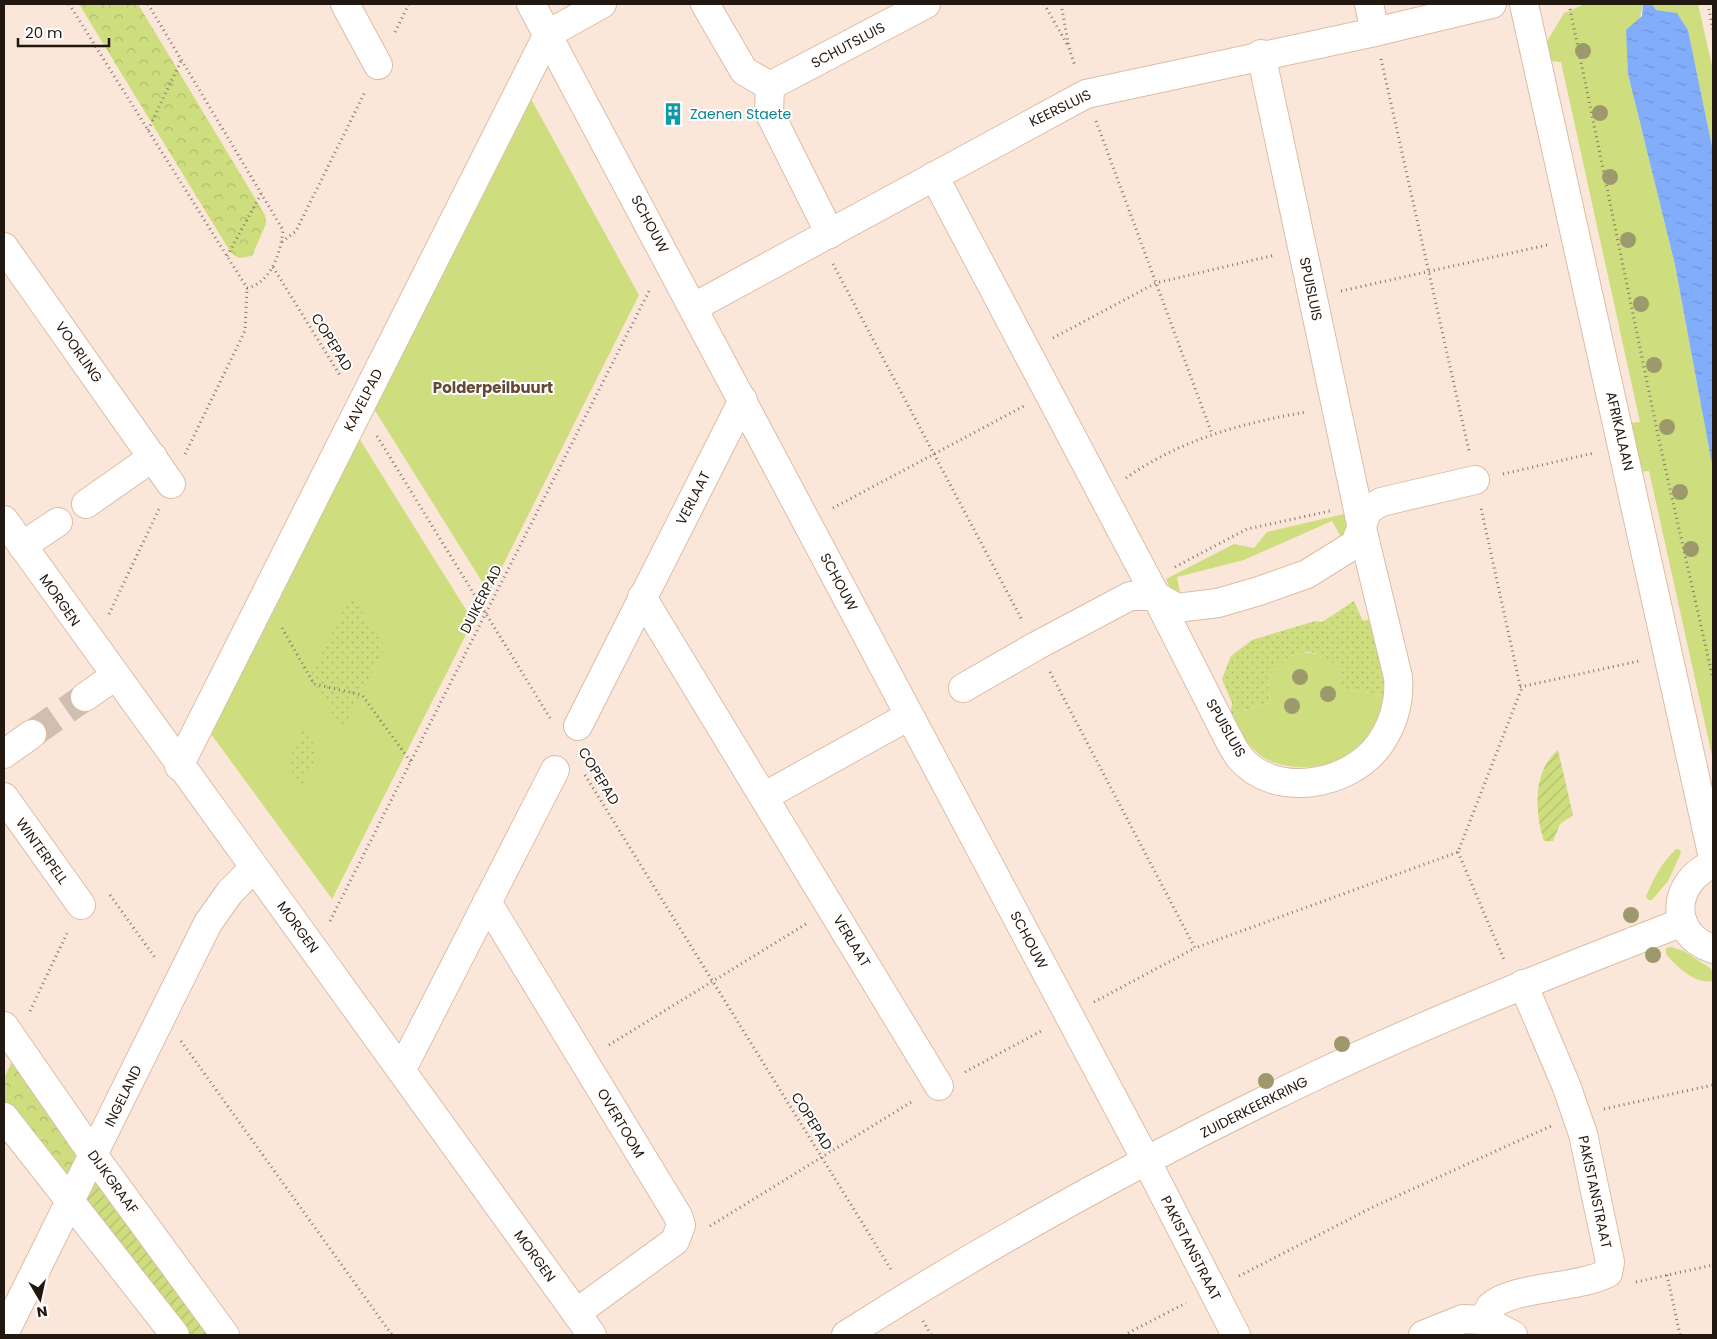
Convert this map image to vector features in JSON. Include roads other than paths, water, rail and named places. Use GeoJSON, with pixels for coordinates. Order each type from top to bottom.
{"type":"FeatureCollection","features":[{"type":"Feature","properties":{"kind":"street"},"geometry":{"type":"LineString","coordinates":[[345,4],[378,65]]}},
{"type":"Feature","properties":{"kind":"street","name":"SCHOUW"},"geometry":{"type":"LineString","coordinates":[[531,4],[668,258],[909,716],[1146,1160]]}},
{"type":"Feature","properties":{"kind":"street"},"geometry":{"type":"LineString","coordinates":[[548,34],[602,4]]}},
{"type":"Feature","properties":{"kind":"street"},"geometry":{"type":"LineString","coordinates":[[705,4],[744,71],[770,86],[769,112],[830,234]]}},
{"type":"Feature","properties":{"kind":"street","name":"SCHUTSLUIS"},"geometry":{"type":"LineString","coordinates":[[770,86],[926,4]]}},
{"type":"Feature","properties":{"kind":"street"},"geometry":{"type":"LineString","coordinates":[[1369,4],[1375,32]]}},
{"type":"Feature","properties":{"kind":"street","name":"KEERSLUIS"},"geometry":{"type":"LineString","coordinates":[[694,307],[1086,94],[1261,54],[1375,32],[1492,4]]}},
{"type":"Feature","properties":{"kind":"street","name":"AFRIKALAAN"},"geometry":{"type":"LineString","coordinates":[[1524,4],[1713,858]]}},
{"type":"Feature","properties":{"kind":"street","name":"KAVELPAD"},"geometry":{"type":"LineString","coordinates":[[179,766],[548,34]]}},
{"type":"Feature","properties":{"kind":"street","name":"SPUISLUIS"},"geometry":{"type":"LineString","coordinates":[[934,176],[1152,588],[1228,738],[1241,758],[1262,774],[1288,784],[1316,782],[1337,775],[1358,764],[1378,746],[1394,718],[1400,696],[1398,677],[1359,514],[1261,54]]}},
{"type":"Feature","properties":{"kind":"street","name":"VOORLING"},"geometry":{"type":"LineString","coordinates":[[4,247],[171,484]]}},
{"type":"Feature","properties":{"kind":"street","name":"VERLAAT"},"geometry":{"type":"LineString","coordinates":[[565,724],[642,597],[743,400]]}},
{"type":"Feature","properties":{"kind":"street"},"geometry":{"type":"LineString","coordinates":[[86,504],[153,458]]}},
{"type":"Feature","properties":{"kind":"street"},"geometry":{"type":"LineString","coordinates":[[963,688],[1036,646],[1130,596],[1152,588],[1177,608],[1218,603],[1307,574],[1355,544],[1359,514],[1381,502],[1475,480]]}},
{"type":"Feature","properties":{"kind":"street","name":"MORGEN"},"geometry":{"type":"LineString","coordinates":[[4,520],[114,676],[402,1069],[592,1335]]}},
{"type":"Feature","properties":{"kind":"street"},"geometry":{"type":"LineString","coordinates":[[22,546],[58,522]]}},
{"type":"Feature","properties":{"kind":"street","name":"VERLAAT"},"geometry":{"type":"LineString","coordinates":[[642,597],[765,796],[939,1086]]}},
{"type":"Feature","properties":{"kind":"street"},"geometry":{"type":"LineString","coordinates":[[85,697],[114,676]]}},
{"type":"Feature","properties":{"kind":"street"},"geometry":{"type":"LineString","coordinates":[[765,796],[909,716]]}},
{"type":"Feature","properties":{"kind":"street"},"geometry":{"type":"LineString","coordinates":[[4,754],[32,734]]}},
{"type":"Feature","properties":{"kind":"street"},"geometry":{"type":"LineString","coordinates":[[402,1069],[555,770]]}},
{"type":"Feature","properties":{"kind":"street","name":"WINTERPELL"},"geometry":{"type":"LineString","coordinates":[[4,797],[81,905]]}},
{"type":"Feature","properties":{"kind":"street"},"geometry":{"type":"LineString","coordinates":[[1713,864],[1701,869],[1690,879],[1682,892],[1680,907],[1683,922],[1691,935],[1703,945],[1713,949]]}},
{"type":"Feature","properties":{"kind":"street","name":"INGELAND"},"geometry":{"type":"LineString","coordinates":[[4,1334],[208,923],[230,892],[254,868]]}},
{"type":"Feature","properties":{"kind":"street","name":"OVERTOOM"},"geometry":{"type":"LineString","coordinates":[[488,902],[678,1216],[681,1225],[674,1241],[576,1313]]}},
{"type":"Feature","properties":{"kind":"street","name":"ZUIDERKEERKRING"},"geometry":{"type":"LineString","coordinates":[[846,1335],[908,1296],[1146,1160],[1316,1076],[1519,986],[1683,922]]}},
{"type":"Feature","properties":{"kind":"street","name":"PAKISTANSTRAAT"},"geometry":{"type":"LineString","coordinates":[[1484,1320],[1491,1306],[1514,1295],[1595,1280],[1608,1273],[1610,1262],[1583,1134],[1519,986]]}},
{"type":"Feature","properties":{"kind":"street","name":"DIJKGRAAF"},"geometry":{"type":"LineString","coordinates":[[9,1034],[94,1156],[225,1335]]}},
{"type":"Feature","properties":{"kind":"street"},"geometry":{"type":"LineString","coordinates":[[4,1117],[175,1335]]}},
{"type":"Feature","properties":{"kind":"street","name":"PAKISTANSTRAAT"},"geometry":{"type":"LineString","coordinates":[[1146,1160],[1236,1335]]}},
{"type":"Feature","properties":{"kind":"street"},"geometry":{"type":"LineString","coordinates":[[1423,1335],[1463,1319],[1484,1320],[1512,1335]]}},
{"type":"Feature","properties":{"kind":"water"},"geometry":{"type":"Polygon","coordinates":[[[1643,4],[1652,4],[1656,10],[1677,13],[1688,30],[1713,151],[1713,470],[1675,265],[1628,74],[1626,30],[1642,16],[1643,4]]]}},
{"type":"Feature","properties":{"kind":"tunnel"},"geometry":{"type":"LineString","coordinates":[[32,734],[85,697]]}},
{"type":"Feature","properties":{"kind":"place","name":"Zaenen Staete"},"geometry":{"type":"Point","coordinates":[673,114]}},
{"type":"Feature","properties":{"kind":"district","name":"Polderpeilbuurt"},"geometry":{"type":"Point","coordinates":[493,388]}}]}
